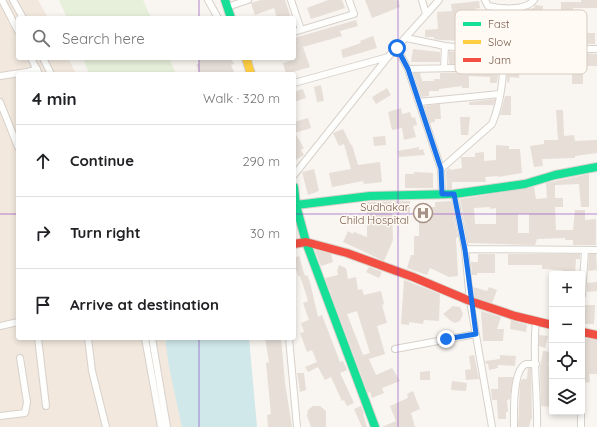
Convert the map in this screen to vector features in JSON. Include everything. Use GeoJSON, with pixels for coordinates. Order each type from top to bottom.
{"type":"FeatureCollection","features":[{"type":"Feature","properties":{"kind":"street"},"geometry":{"type":"LineString","coordinates":[[2,0],[16,27]]}},
{"type":"Feature","properties":{"kind":"street"},"geometry":{"type":"LineString","coordinates":[[13,0],[22,16]]}},
{"type":"Feature","properties":{"kind":"street"},"geometry":{"type":"LineString","coordinates":[[208,0],[217,16]]}},
{"type":"Feature","properties":{"kind":"street"},"geometry":{"type":"LineString","coordinates":[[230,16],[226,4],[248,0]]}},
{"type":"Feature","properties":{"kind":"street"},"geometry":{"type":"LineString","coordinates":[[291,0],[301,30]]}},
{"type":"Feature","properties":{"kind":"street"},"geometry":{"type":"LineString","coordinates":[[296,31],[354,14],[349,0]]}},
{"type":"Feature","properties":{"kind":"street"},"geometry":{"type":"LineString","coordinates":[[422,0],[426,14]]}},
{"type":"Feature","properties":{"kind":"street"},"geometry":{"type":"LineString","coordinates":[[296,173],[388,58],[439,0]]}},
{"type":"Feature","properties":{"kind":"street"},"geometry":{"type":"LineString","coordinates":[[485,0],[488,6],[505,8],[526,6],[534,0]]}},
{"type":"Feature","properties":{"kind":"street"},"geometry":{"type":"LineString","coordinates":[[406,38],[455,47]]}},
{"type":"Feature","properties":{"kind":"street"},"geometry":{"type":"LineString","coordinates":[[444,68],[445,46]]}},
{"type":"Feature","properties":{"kind":"street"},"geometry":{"type":"LineString","coordinates":[[397,48],[408,69],[441,169],[442,194]]}},
{"type":"Feature","properties":{"kind":"street"},"geometry":{"type":"LineString","coordinates":[[296,82],[388,58]]}},
{"type":"Feature","properties":{"kind":"street"},"geometry":{"type":"LineString","coordinates":[[27,72],[38,72],[32,60]]}},
{"type":"Feature","properties":{"kind":"street"},"geometry":{"type":"LineString","coordinates":[[44,60],[50,72]]}},
{"type":"Feature","properties":{"kind":"street"},"geometry":{"type":"LineString","coordinates":[[247,60],[250,72]]}},
{"type":"Feature","properties":{"kind":"street"},"geometry":{"type":"LineString","coordinates":[[408,69],[455,68]]}},
{"type":"Feature","properties":{"kind":"street"},"geometry":{"type":"LineString","coordinates":[[0,76],[16,74]]}},
{"type":"Feature","properties":{"kind":"street"},"geometry":{"type":"LineString","coordinates":[[441,169],[492,124],[496,114],[502,74]]}},
{"type":"Feature","properties":{"kind":"street"},"geometry":{"type":"LineString","coordinates":[[419,102],[500,94]]}},
{"type":"Feature","properties":{"kind":"street"},"geometry":{"type":"LineString","coordinates":[[0,102],[16,142]]}},
{"type":"Feature","properties":{"kind":"street"},"geometry":{"type":"LineString","coordinates":[[375,427],[306,242],[296,205],[370,196],[454,194],[525,184],[555,175],[597,167]]}},
{"type":"Feature","properties":{"kind":"street"},"geometry":{"type":"LineString","coordinates":[[454,194],[465,250],[470,301],[493,427]]}},
{"type":"Feature","properties":{"kind":"street"},"geometry":{"type":"LineString","coordinates":[[296,244],[306,242],[347,253],[398,271],[470,301],[549,324]]}},
{"type":"Feature","properties":{"kind":"street"},"geometry":{"type":"LineString","coordinates":[[465,250],[597,250]]}},
{"type":"Feature","properties":{"kind":"street"},"geometry":{"type":"LineString","coordinates":[[583,271],[584,251]]}},
{"type":"Feature","properties":{"kind":"street"},"geometry":{"type":"LineString","coordinates":[[536,321],[534,342],[536,364],[537,427]]}},
{"type":"Feature","properties":{"kind":"street"},"geometry":{"type":"LineString","coordinates":[[0,326],[16,322]]}},
{"type":"Feature","properties":{"kind":"street"},"geometry":{"type":"LineString","coordinates":[[585,333],[597,335]]}},
{"type":"Feature","properties":{"kind":"street"},"geometry":{"type":"LineString","coordinates":[[395,349],[476,334]]}},
{"type":"Feature","properties":{"kind":"street"},"geometry":{"type":"LineString","coordinates":[[38,340],[46,406]]}},
{"type":"Feature","properties":{"kind":"street"},"geometry":{"type":"LineString","coordinates":[[88,340],[92,371],[106,427]]}},
{"type":"Feature","properties":{"kind":"street"},"geometry":{"type":"LineString","coordinates":[[145,340],[161,427]]}},
{"type":"Feature","properties":{"kind":"street"},"geometry":{"type":"LineString","coordinates":[[152,340],[167,427]]}},
{"type":"Feature","properties":{"kind":"street"},"geometry":{"type":"LineString","coordinates":[[289,340],[297,427]]}},
{"type":"Feature","properties":{"kind":"street"},"geometry":{"type":"LineString","coordinates":[[0,416],[25,413],[27,402],[20,358]]}},
{"type":"Feature","properties":{"kind":"street"},"geometry":{"type":"LineString","coordinates":[[514,427],[517,380],[520,370],[526,364],[536,364]]}},
{"type":"Feature","properties":{"kind":"street"},"geometry":{"type":"LineString","coordinates":[[581,415],[581,427]]}},
{"type":"Feature","properties":{"kind":"shaded area"},"geometry":{"type":"Polygon","coordinates":[[[0,0],[38,0],[47,16],[16,16],[16,60],[69,60],[75,72],[16,72],[16,340],[165,340],[183,404],[185,427],[0,427],[0,0]]]}},
{"type":"Feature","properties":{"kind":"green space"},"geometry":{"type":"Polygon","coordinates":[[[59,0],[143,0],[150,16],[66,16],[59,0]]]}},
{"type":"Feature","properties":{"kind":"green space"},"geometry":{"type":"Polygon","coordinates":[[[84,60],[170,60],[175,72],[88,72],[84,60]]]}},
{"type":"Feature","properties":{"kind":"water"},"geometry":{"type":"Polygon","coordinates":[[[165,340],[249,340],[257,427],[182,427],[169,367],[165,340]]]}},
{"type":"Feature","properties":{"kind":"building"},"geometry":{"type":"Polygon","coordinates":[[[261,0],[285,0],[290,16],[276,16],[274,8],[255,15],[251,3],[261,0]]]}},
{"type":"Feature","properties":{"kind":"building"},"geometry":{"type":"Polygon","coordinates":[[[328,0],[342,0],[345,8],[311,19],[307,8],[328,0]]]}},
{"type":"Feature","properties":{"kind":"building"},"geometry":{"type":"Polygon","coordinates":[[[365,0],[398,0],[400,7],[372,18],[365,0]]]}},
{"type":"Feature","properties":{"kind":"building"},"geometry":{"type":"Polygon","coordinates":[[[581,0],[597,0],[597,8],[573,8],[573,10],[561,10],[561,2],[581,2],[581,0]]]}},
{"type":"Feature","properties":{"kind":"building"},"geometry":{"type":"Polygon","coordinates":[[[479,1],[480,8],[475,10],[455,10],[455,40],[440,40],[434,39],[434,37],[425,37],[425,30],[438,29],[437,12],[452,11],[451,4],[479,1]]]}},
{"type":"Feature","properties":{"kind":"building"},"geometry":{"type":"Polygon","coordinates":[[[535,5],[543,6],[543,10],[524,10],[534,8],[535,5]]]}},
{"type":"Feature","properties":{"kind":"building"},"geometry":{"type":"Polygon","coordinates":[[[356,20],[358,26],[340,31],[342,36],[303,47],[310,67],[293,72],[285,72],[283,63],[296,60],[296,37],[356,20]]]}},
{"type":"Feature","properties":{"kind":"building"},"geometry":{"type":"Polygon","coordinates":[[[587,33],[595,33],[595,44],[587,44],[587,33]]]}},
{"type":"Feature","properties":{"kind":"building"},"geometry":{"type":"Polygon","coordinates":[[[373,36],[377,48],[343,58],[341,50],[361,43],[360,41],[373,36]]]}},
{"type":"Feature","properties":{"kind":"building"},"geometry":{"type":"Polygon","coordinates":[[[413,49],[440,52],[440,62],[411,62],[413,49]]]}},
{"type":"Feature","properties":{"kind":"building"},"geometry":{"type":"Polygon","coordinates":[[[449,51],[455,52],[455,64],[449,64],[449,51]]]}},
{"type":"Feature","properties":{"kind":"building"},"geometry":{"type":"Polygon","coordinates":[[[587,53],[597,54],[597,66],[587,66],[587,53]]]}},
{"type":"Feature","properties":{"kind":"building"},"geometry":{"type":"Polygon","coordinates":[[[199,60],[232,60],[234,64],[231,65],[234,72],[199,72],[196,65],[200,63],[199,60]]]}},
{"type":"Feature","properties":{"kind":"building"},"geometry":{"type":"Polygon","coordinates":[[[414,73],[420,73],[422,81],[434,81],[434,79],[440,79],[440,73],[498,74],[497,83],[490,83],[490,77],[469,76],[469,88],[462,88],[462,86],[439,89],[439,91],[429,91],[429,96],[422,97],[414,73]]]}},
{"type":"Feature","properties":{"kind":"building"},"geometry":{"type":"Polygon","coordinates":[[[507,74],[519,74],[519,78],[510,77],[509,83],[507,82],[507,74]]]}},
{"type":"Feature","properties":{"kind":"building"},"geometry":{"type":"Polygon","coordinates":[[[572,74],[583,74],[583,84],[572,84],[572,74]]]}},
{"type":"Feature","properties":{"kind":"building"},"geometry":{"type":"Polygon","coordinates":[[[321,85],[324,101],[317,102],[314,87],[321,85]]]}},
{"type":"Feature","properties":{"kind":"building"},"geometry":{"type":"Polygon","coordinates":[[[387,88],[391,95],[376,104],[372,97],[387,88]]]}},
{"type":"Feature","properties":{"kind":"building"},"geometry":{"type":"Polygon","coordinates":[[[303,89],[306,98],[296,101],[296,91],[303,89]]]}},
{"type":"Feature","properties":{"kind":"building"},"geometry":{"type":"Polygon","coordinates":[[[505,96],[511,96],[511,115],[500,115],[505,96]]]}},
{"type":"Feature","properties":{"kind":"building"},"geometry":{"type":"Polygon","coordinates":[[[495,99],[494,105],[469,105],[469,102],[495,99]]]}},
{"type":"Feature","properties":{"kind":"building"},"geometry":{"type":"Polygon","coordinates":[[[440,104],[441,119],[435,119],[435,122],[430,123],[425,106],[440,104]]]}},
{"type":"Feature","properties":{"kind":"building"},"geometry":{"type":"Polygon","coordinates":[[[401,108],[402,114],[410,112],[412,118],[415,117],[417,125],[413,126],[416,137],[404,140],[402,128],[392,130],[388,112],[401,108]]]}},
{"type":"Feature","properties":{"kind":"building"},"geometry":{"type":"Polygon","coordinates":[[[556,110],[563,110],[564,136],[574,135],[575,141],[597,140],[597,153],[575,156],[575,158],[542,159],[543,166],[534,167],[530,146],[544,144],[544,140],[558,140],[556,110]]]}},
{"type":"Feature","properties":{"kind":"building"},"geometry":{"type":"Polygon","coordinates":[[[460,117],[470,117],[468,135],[461,135],[460,117]]]}},
{"type":"Feature","properties":{"kind":"building"},"geometry":{"type":"Polygon","coordinates":[[[308,118],[311,128],[296,133],[296,121],[308,118]]]}},
{"type":"Feature","properties":{"kind":"building"},"geometry":{"type":"Polygon","coordinates":[[[343,129],[352,145],[358,165],[380,162],[382,182],[364,184],[363,181],[332,187],[329,173],[351,169],[344,144],[339,146],[333,133],[343,129]]]}},
{"type":"Feature","properties":{"kind":"building"},"geometry":{"type":"Polygon","coordinates":[[[296,135],[304,148],[301,150],[304,155],[296,160],[296,135]]]}},
{"type":"Feature","properties":{"kind":"building"},"geometry":{"type":"Polygon","coordinates":[[[385,136],[386,145],[374,146],[373,137],[385,136]]]}},
{"type":"Feature","properties":{"kind":"building"},"geometry":{"type":"Polygon","coordinates":[[[496,145],[509,146],[509,149],[520,149],[522,173],[498,177],[485,177],[486,182],[452,182],[452,189],[447,189],[446,171],[449,168],[451,170],[462,168],[461,157],[475,157],[475,153],[484,152],[484,161],[496,160],[496,145]]]}},
{"type":"Feature","properties":{"kind":"building"},"geometry":{"type":"Polygon","coordinates":[[[419,147],[419,150],[423,149],[425,155],[399,157],[398,151],[419,147]]]}},
{"type":"Feature","properties":{"kind":"building"},"geometry":{"type":"Polygon","coordinates":[[[314,169],[319,191],[308,195],[302,172],[314,169]]]}},
{"type":"Feature","properties":{"kind":"building"},"geometry":{"type":"Polygon","coordinates":[[[414,172],[433,173],[433,188],[405,188],[405,174],[414,174],[414,172]]]}},
{"type":"Feature","properties":{"kind":"building"},"geometry":{"type":"Polygon","coordinates":[[[589,174],[589,207],[581,207],[579,184],[555,185],[555,198],[563,198],[563,207],[555,207],[556,230],[573,230],[575,210],[585,210],[585,220],[596,219],[596,245],[573,245],[573,240],[565,240],[565,238],[537,239],[535,245],[468,243],[460,199],[534,187],[536,199],[547,198],[546,183],[589,174]],[[490,207],[474,208],[475,224],[496,224],[496,208],[490,209],[490,207]],[[518,214],[518,233],[529,233],[529,214],[518,214]]]}},
{"type":"Feature","properties":{"kind":"building"},"geometry":{"type":"Polygon","coordinates":[[[410,201],[410,213],[392,213],[393,240],[384,261],[343,242],[348,231],[353,234],[354,232],[367,237],[367,202],[410,201]]]}},
{"type":"Feature","properties":{"kind":"building"},"geometry":{"type":"Polygon","coordinates":[[[451,201],[458,237],[456,238],[458,276],[449,277],[430,268],[427,275],[407,268],[411,255],[414,255],[414,236],[419,236],[419,207],[435,207],[435,202],[451,201]]]}},
{"type":"Feature","properties":{"kind":"building"},"geometry":{"type":"Polygon","coordinates":[[[315,250],[331,254],[333,262],[321,266],[315,250]]]}},
{"type":"Feature","properties":{"kind":"building"},"geometry":{"type":"Polygon","coordinates":[[[478,254],[495,254],[495,273],[477,273],[477,275],[472,275],[471,262],[478,262],[478,254]]]}},
{"type":"Feature","properties":{"kind":"building"},"geometry":{"type":"Polygon","coordinates":[[[508,254],[580,254],[580,259],[576,259],[575,271],[542,269],[542,265],[508,265],[508,254]]]}},
{"type":"Feature","properties":{"kind":"building"},"geometry":{"type":"Polygon","coordinates":[[[589,254],[596,254],[597,270],[588,271],[589,254]]]}},
{"type":"Feature","properties":{"kind":"building"},"geometry":{"type":"Polygon","coordinates":[[[299,256],[305,276],[307,275],[310,282],[318,317],[322,315],[340,362],[343,361],[347,370],[340,373],[354,403],[347,406],[344,400],[342,401],[331,377],[325,380],[318,367],[308,372],[305,367],[317,362],[312,350],[307,352],[300,333],[304,332],[301,323],[309,320],[303,303],[308,301],[300,276],[298,276],[296,271],[296,257],[299,256]]]}},
{"type":"Feature","properties":{"kind":"building"},"geometry":{"type":"Polygon","coordinates":[[[339,265],[346,268],[348,279],[356,277],[358,290],[362,289],[364,295],[381,291],[384,304],[382,305],[387,323],[377,326],[385,354],[369,359],[376,375],[392,368],[400,381],[382,388],[384,393],[372,398],[370,392],[368,393],[325,278],[338,275],[337,271],[339,265]],[[357,311],[347,314],[363,355],[370,353],[357,311]]]}},
{"type":"Feature","properties":{"kind":"building"},"geometry":{"type":"Polygon","coordinates":[[[369,267],[382,272],[379,278],[366,272],[369,267]]]}},
{"type":"Feature","properties":{"kind":"building"},"geometry":{"type":"Polygon","coordinates":[[[404,280],[440,294],[439,321],[424,320],[423,324],[409,322],[409,325],[401,324],[404,280]]]}},
{"type":"Feature","properties":{"kind":"building"},"geometry":{"type":"Polygon","coordinates":[[[597,282],[597,291],[587,292],[587,283],[597,282]]]}},
{"type":"Feature","properties":{"kind":"building"},"geometry":{"type":"Polygon","coordinates":[[[473,287],[487,291],[489,287],[497,290],[492,303],[474,297],[473,287]]]}},
{"type":"Feature","properties":{"kind":"building"},"geometry":{"type":"Polygon","coordinates":[[[585,305],[595,305],[594,324],[585,324],[585,305]]]}},
{"type":"Feature","properties":{"kind":"building"},"geometry":{"type":"Polygon","coordinates":[[[453,306],[460,307],[463,314],[460,321],[455,323],[443,314],[453,306]]]}},
{"type":"Feature","properties":{"kind":"building"},"geometry":{"type":"Polygon","coordinates":[[[481,311],[501,317],[497,329],[504,329],[503,341],[483,341],[481,311]]]}},
{"type":"Feature","properties":{"kind":"building"},"geometry":{"type":"Polygon","coordinates":[[[511,320],[527,325],[526,332],[510,329],[511,320]]]}},
{"type":"Feature","properties":{"kind":"building"},"geometry":{"type":"Polygon","coordinates":[[[539,335],[548,336],[545,348],[539,346],[539,335]]]}},
{"type":"Feature","properties":{"kind":"building"},"geometry":{"type":"Polygon","coordinates":[[[585,338],[597,340],[597,374],[589,374],[590,382],[585,383],[585,338]]]}},
{"type":"Feature","properties":{"kind":"building"},"geometry":{"type":"Polygon","coordinates":[[[265,340],[281,340],[285,383],[292,427],[268,427],[267,415],[271,414],[266,363],[269,362],[265,340]]]}},
{"type":"Feature","properties":{"kind":"building"},"geometry":{"type":"Polygon","coordinates":[[[543,351],[549,352],[549,407],[541,406],[540,367],[543,351]]]}},
{"type":"Feature","properties":{"kind":"building"},"geometry":{"type":"Polygon","coordinates":[[[474,355],[479,379],[466,380],[465,370],[471,369],[469,356],[474,355]]]}},
{"type":"Feature","properties":{"kind":"building"},"geometry":{"type":"Polygon","coordinates":[[[500,355],[516,356],[515,366],[498,365],[498,368],[489,370],[488,364],[486,364],[485,361],[500,359],[500,355]]]}},
{"type":"Feature","properties":{"kind":"building"},"geometry":{"type":"Polygon","coordinates":[[[528,368],[531,368],[532,419],[529,427],[518,427],[520,384],[522,379],[527,379],[528,368]]]}},
{"type":"Feature","properties":{"kind":"building"},"geometry":{"type":"Polygon","coordinates":[[[430,371],[430,380],[420,380],[420,372],[430,371]]]}},
{"type":"Feature","properties":{"kind":"building"},"geometry":{"type":"Polygon","coordinates":[[[297,373],[304,373],[306,390],[300,392],[297,373]]]}},
{"type":"Feature","properties":{"kind":"building"},"geometry":{"type":"Polygon","coordinates":[[[498,377],[513,377],[510,399],[507,400],[508,412],[506,412],[506,419],[498,419],[497,400],[492,400],[491,389],[498,389],[498,377]]]}},
{"type":"Feature","properties":{"kind":"building"},"geometry":{"type":"Polygon","coordinates":[[[452,381],[467,383],[466,391],[451,390],[452,381]]]}},
{"type":"Feature","properties":{"kind":"building"},"geometry":{"type":"Polygon","coordinates":[[[413,391],[420,409],[411,413],[415,427],[382,427],[396,421],[390,406],[408,398],[407,394],[413,391]]]}},
{"type":"Feature","properties":{"kind":"building"},"geometry":{"type":"Polygon","coordinates":[[[313,406],[320,406],[326,411],[326,427],[311,427],[307,416],[308,410],[313,406]]]}},
{"type":"Feature","properties":{"kind":"building"},"geometry":{"type":"Polygon","coordinates":[[[361,406],[367,427],[362,427],[354,409],[361,406]]]}},
{"type":"Feature","properties":{"kind":"traffic: fast"},"geometry":{"type":"LineString","coordinates":[[225,0],[230,16]]}},
{"type":"Feature","properties":{"kind":"traffic: fast"},"geometry":{"type":"LineString","coordinates":[[296,205],[370,196],[454,194],[525,184],[555,175],[597,167]]}},
{"type":"Feature","properties":{"kind":"traffic: fast"},"geometry":{"type":"LineString","coordinates":[[296,205],[306,242],[375,427]]}},
{"type":"Feature","properties":{"kind":"traffic: slow"},"geometry":{"type":"LineString","coordinates":[[247,60],[250,72]]}},
{"type":"Feature","properties":{"kind":"traffic: jam"},"geometry":{"type":"LineString","coordinates":[[296,244],[306,242],[347,253],[413,277],[470,301],[515,316],[549,324]]}},
{"type":"Feature","properties":{"kind":"traffic: jam"},"geometry":{"type":"LineString","coordinates":[[585,333],[597,335]]}},
{"type":"Feature","properties":{"kind":"place","name":"Sudhakar Child Hospital"},"geometry":{"type":"Point","coordinates":[423,213]}},
{"type":"Feature","properties":{"kind":"route"},"geometry":{"type":"LineString","coordinates":[[397,48],[408,69],[441,169],[442,194],[454,194],[465,250],[470,301],[476,334],[446,339]]}}]}
